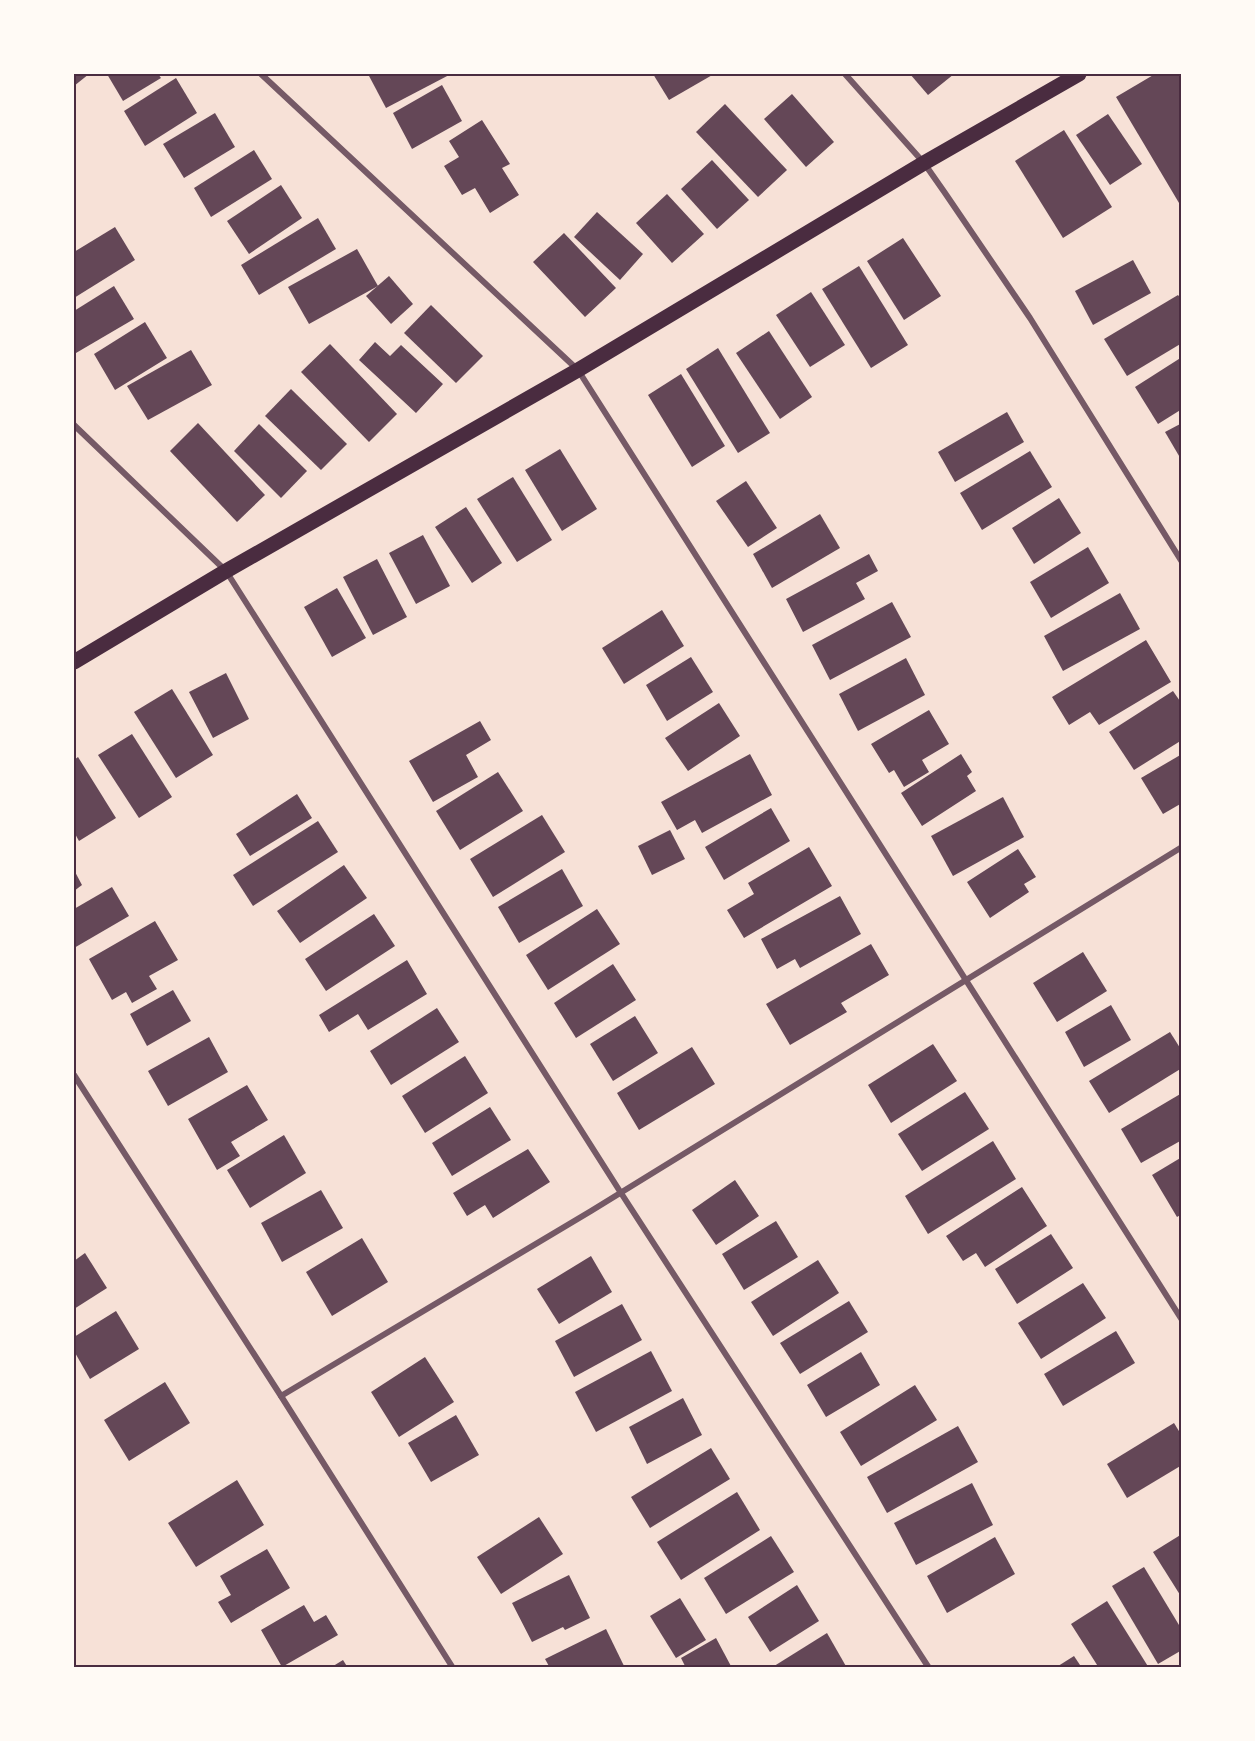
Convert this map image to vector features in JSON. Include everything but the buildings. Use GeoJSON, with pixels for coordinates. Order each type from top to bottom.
{"type":"FeatureCollection","features":[{"type":"Feature","properties":{"kind":"main road"},"geometry":{"type":"LineString","coordinates":[[74,662],[226,571],[578,370],[924,162],[1079,74]]}},
{"type":"Feature","properties":{"kind":"street"},"geometry":{"type":"LineString","coordinates":[[261,74],[578,370],[1182,1320]]}},
{"type":"Feature","properties":{"kind":"street"},"geometry":{"type":"LineString","coordinates":[[845,74],[924,162],[1030,318],[1182,562]]}},
{"type":"Feature","properties":{"kind":"street"},"geometry":{"type":"LineString","coordinates":[[74,425],[226,571],[621,1193],[930,1668]]}},
{"type":"Feature","properties":{"kind":"street"},"geometry":{"type":"LineString","coordinates":[[281,1396],[621,1193],[1182,848]]}},
{"type":"Feature","properties":{"kind":"street"},"geometry":{"type":"LineString","coordinates":[[74,1075],[453,1668]]}}]}
